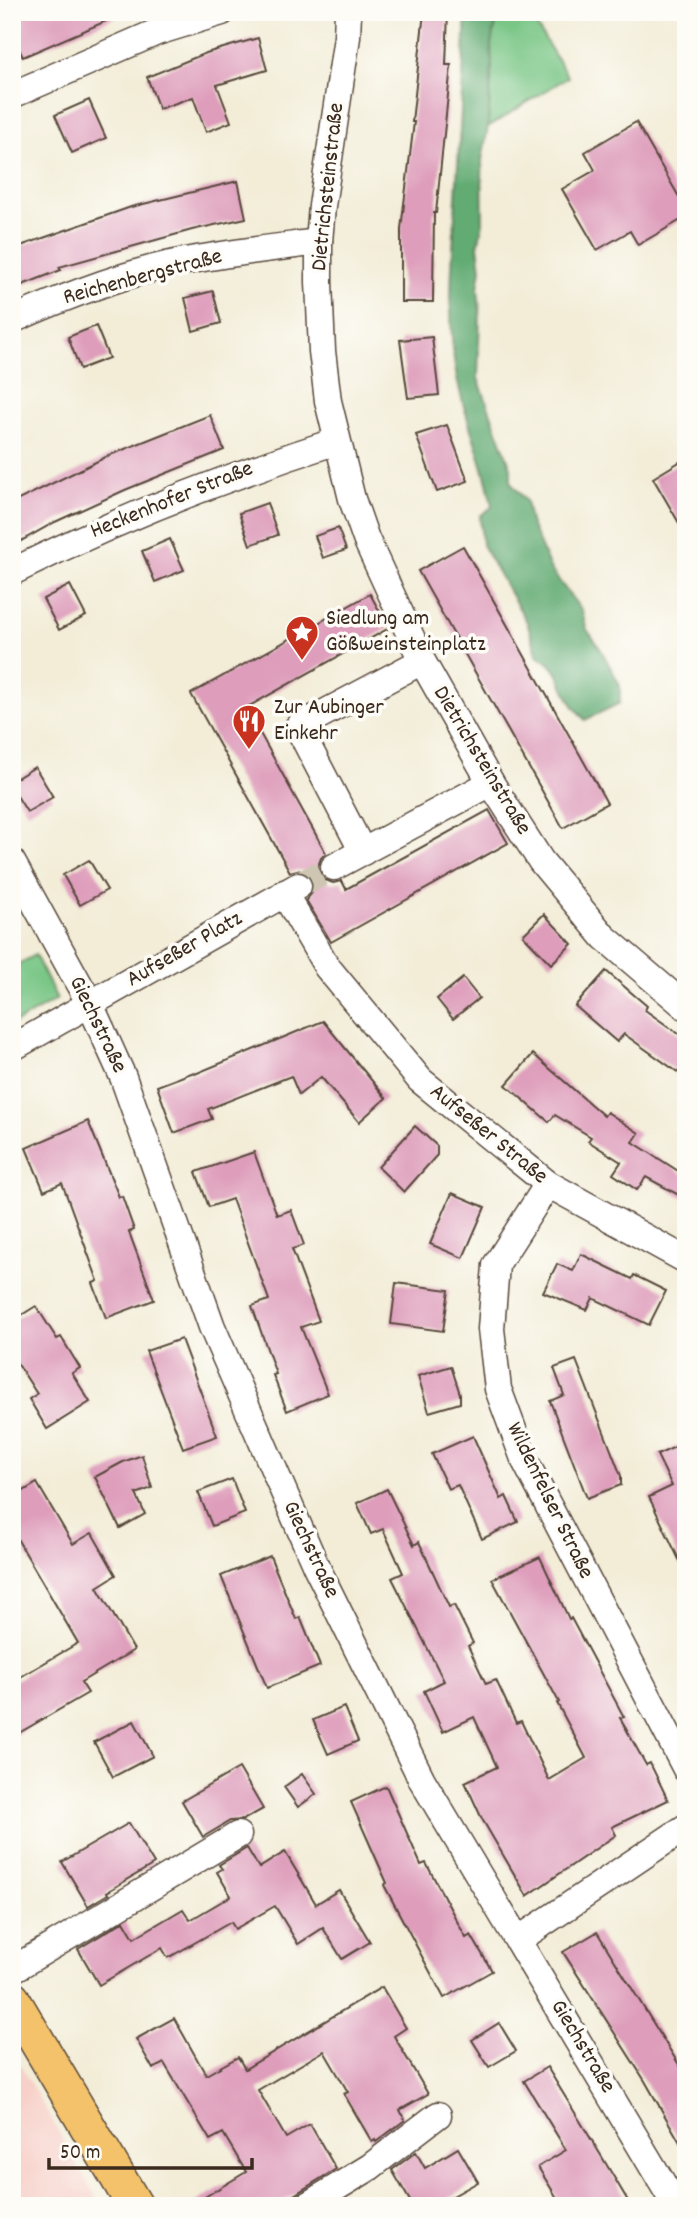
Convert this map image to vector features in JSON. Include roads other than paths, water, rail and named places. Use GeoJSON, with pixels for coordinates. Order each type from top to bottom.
{"type":"FeatureCollection","features":[{"type":"Feature","properties":{"kind":"main road"},"geometry":{"type":"LineString","coordinates":[[12,1999],[135,2206]]}},
{"type":"Feature","properties":{"kind":"street"},"geometry":{"type":"LineString","coordinates":[[12,95],[157,32],[222,12]]}},
{"type":"Feature","properties":{"kind":"street","name":"Dietrichsteinstraße"},"geometry":{"type":"LineString","coordinates":[[348,12],[347,37],[319,242],[322,351],[328,401],[352,499],[366,539],[422,661],[491,783],[541,861],[604,937],[686,1007]]}},
{"type":"Feature","properties":{"kind":"street","name":"Reichenbergstraße"},"geometry":{"type":"LineString","coordinates":[[12,320],[67,296],[178,263],[319,242]]}},
{"type":"Feature","properties":{"kind":"street","name":"Heckenhofer Straße"},"geometry":{"type":"LineString","coordinates":[[12,572],[82,537],[160,503],[337,441]]}},
{"type":"Feature","properties":{"kind":"street"},"geometry":{"type":"LineString","coordinates":[[363,852],[298,727],[422,661]]}},
{"type":"Feature","properties":{"kind":"street"},"geometry":{"type":"LineString","coordinates":[[334,867],[491,783]]}},
{"type":"Feature","properties":{"kind":"street","name":"Giechstraße"},"geometry":{"type":"LineString","coordinates":[[12,862],[90,1004],[123,1077],[212,1327],[316,1566],[422,1780],[676,2206]]}},
{"type":"Feature","properties":{"kind":"street","name":"Aufseßer Platz"},"geometry":{"type":"LineString","coordinates":[[12,1048],[291,889],[327,967]]}},
{"type":"Feature","properties":{"kind":"street","name":"Aufseßer Straße"},"geometry":{"type":"LineString","coordinates":[[327,967],[420,1080],[548,1184],[686,1260]]}},
{"type":"Feature","properties":{"kind":"street","name":"Wildenfelser Straße"},"geometry":{"type":"LineString","coordinates":[[548,1184],[496,1265],[491,1329],[498,1389],[524,1459],[686,1769]]}},
{"type":"Feature","properties":{"kind":"street"},"geometry":{"type":"LineString","coordinates":[[518,1940],[686,1827]]}},
{"type":"Feature","properties":{"kind":"street"},"geometry":{"type":"LineString","coordinates":[[12,1970],[239,1835]]}},
{"type":"Feature","properties":{"kind":"street"},"geometry":{"type":"LineString","coordinates":[[306,2206],[370,2167],[438,2115]]}},
{"type":"Feature","properties":{"kind":"tunnel"},"geometry":{"type":"LineString","coordinates":[[298,886],[334,867]]}},
{"type":"Feature","properties":{"kind":"place","name":"Siedlung am Gößweinsteinplatz"},"geometry":{"type":"Point","coordinates":[302,662]}},
{"type":"Feature","properties":{"kind":"place","name":"Zur Aubinger Einkehr"},"geometry":{"type":"Point","coordinates":[249,751]}}]}
